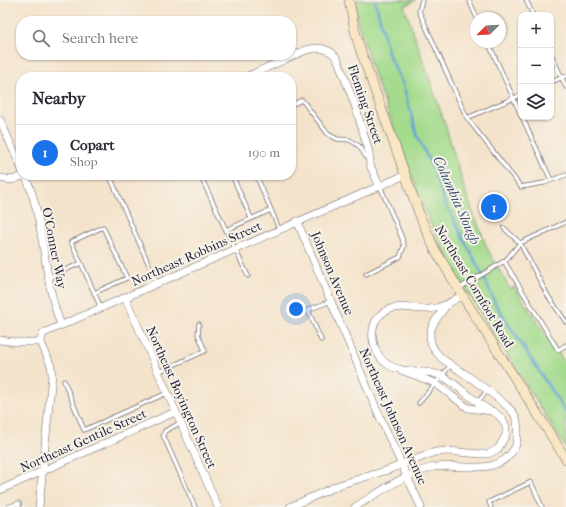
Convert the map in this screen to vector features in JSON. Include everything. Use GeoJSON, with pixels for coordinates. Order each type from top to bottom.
{"type":"FeatureCollection","features":[{"type":"Feature","properties":{"kind":"street","name":"Northeast Cornfoot Road"},"geometry":{"type":"LineString","coordinates":[[349,0],[358,45],[427,232],[442,261],[566,459]]}},
{"type":"Feature","properties":{"kind":"street","name":"Fleming Street"},"geometry":{"type":"LineString","coordinates":[[296,54],[316,48],[331,52],[337,58],[355,105],[369,152],[370,165],[379,185]]}},
{"type":"Feature","properties":{"kind":"street","name":"Fleming Street"},"geometry":{"type":"LineString","coordinates":[[257,72],[284,60]]}},
{"type":"Feature","properties":{"kind":"street"},"geometry":{"type":"LineString","coordinates":[[0,120],[16,156]]}},
{"type":"Feature","properties":{"kind":"street","name":"Northeast Robbins Street"},"geometry":{"type":"LineString","coordinates":[[41,342],[42,336],[46,332],[379,185],[405,175]]}},
{"type":"Feature","properties":{"kind":"street"},"geometry":{"type":"LineString","coordinates":[[0,178],[12,180],[16,178]]}},
{"type":"Feature","properties":{"kind":"street","name":"O'Conner Way"},"geometry":{"type":"LineString","coordinates":[[27,180],[33,196],[57,317],[61,326]]}},
{"type":"Feature","properties":{"kind":"street","name":"Johnson Avenue"},"geometry":{"type":"LineString","coordinates":[[298,221],[346,334]]}},
{"type":"Feature","properties":{"kind":"street"},"geometry":{"type":"LineString","coordinates":[[355,507],[408,477],[428,469],[443,466],[462,468],[492,466],[502,462],[510,455],[515,447],[518,425],[514,414],[487,391],[460,371],[450,366],[436,353],[432,344],[430,334],[433,324],[446,306],[461,292]]}},
{"type":"Feature","properties":{"kind":"street","name":"Northeast Boyington Street"},"geometry":{"type":"LineString","coordinates":[[125,297],[218,507]]}},
{"type":"Feature","properties":{"kind":"street"},"geometry":{"type":"LineString","coordinates":[[290,507],[339,485],[402,465],[435,452],[448,451],[488,454],[498,449],[506,435],[506,427],[503,420],[492,411],[475,406],[462,405],[435,383],[388,365],[378,356],[374,346],[374,324],[384,311],[402,307],[429,309],[446,306]]}},
{"type":"Feature","properties":{"kind":"street","name":"Northeast Johnson Avenue"},"geometry":{"type":"LineString","coordinates":[[346,334],[379,415],[421,507]]}},
{"type":"Feature","properties":{"kind":"street"},"geometry":{"type":"LineString","coordinates":[[0,340],[16,342],[41,342],[52,368],[40,507]]}},
{"type":"Feature","properties":{"kind":"street"},"geometry":{"type":"LineString","coordinates":[[401,370],[443,376],[475,406]]}},
{"type":"Feature","properties":{"kind":"street","name":"Northeast Gentile Street"},"geometry":{"type":"LineString","coordinates":[[0,490],[175,412]]}},
{"type":"Feature","properties":{"kind":"lane"},"geometry":{"type":"LineString","coordinates":[[422,0],[419,12],[467,118],[521,187],[544,183],[566,175]]}},
{"type":"Feature","properties":{"kind":"lane"},"geometry":{"type":"LineString","coordinates":[[469,0],[474,12]]}},
{"type":"Feature","properties":{"kind":"lane"},"geometry":{"type":"LineString","coordinates":[[526,0],[532,12]]}},
{"type":"Feature","properties":{"kind":"lane"},"geometry":{"type":"LineString","coordinates":[[491,48],[518,107]]}},
{"type":"Feature","properties":{"kind":"lane"},"geometry":{"type":"LineString","coordinates":[[554,61],[566,87]]}},
{"type":"Feature","properties":{"kind":"lane"},"geometry":{"type":"LineString","coordinates":[[554,81],[566,76]]}},
{"type":"Feature","properties":{"kind":"lane"},"geometry":{"type":"LineString","coordinates":[[467,118],[518,96]]}},
{"type":"Feature","properties":{"kind":"lane"},"geometry":{"type":"LineString","coordinates":[[296,103],[302,100],[328,134],[337,139],[350,140],[359,146],[370,165]]}},
{"type":"Feature","properties":{"kind":"lane"},"geometry":{"type":"LineString","coordinates":[[524,120],[551,180]]}},
{"type":"Feature","properties":{"kind":"lane"},"geometry":{"type":"LineString","coordinates":[[111,180],[156,284]]}},
{"type":"Feature","properties":{"kind":"lane"},"geometry":{"type":"LineString","coordinates":[[202,180],[248,276]]}},
{"type":"Feature","properties":{"kind":"lane"},"geometry":{"type":"LineString","coordinates":[[234,180],[251,218]]}},
{"type":"Feature","properties":{"kind":"lane"},"geometry":{"type":"LineString","coordinates":[[258,180],[279,229]]}},
{"type":"Feature","properties":{"kind":"lane"},"geometry":{"type":"LineString","coordinates":[[366,274],[400,257],[404,246],[379,185]]}},
{"type":"Feature","properties":{"kind":"lane"},"geometry":{"type":"LineString","coordinates":[[226,230],[271,210]]}},
{"type":"Feature","properties":{"kind":"lane"},"geometry":{"type":"LineString","coordinates":[[461,292],[469,283],[504,261],[520,243],[566,222]]}},
{"type":"Feature","properties":{"kind":"lane"},"geometry":{"type":"LineString","coordinates":[[94,293],[127,278],[103,227],[71,242],[81,263],[94,293],[101,308]]}},
{"type":"Feature","properties":{"kind":"lane"},"geometry":{"type":"LineString","coordinates":[[504,228],[520,243],[548,296],[566,322]]}},
{"type":"Feature","properties":{"kind":"lane"},"geometry":{"type":"LineString","coordinates":[[504,261],[558,350],[566,345]]}},
{"type":"Feature","properties":{"kind":"lane"},"geometry":{"type":"LineString","coordinates":[[49,277],[81,263]]}},
{"type":"Feature","properties":{"kind":"lane"},"geometry":{"type":"LineString","coordinates":[[321,340],[308,310],[332,300]]}},
{"type":"Feature","properties":{"kind":"lane"},"geometry":{"type":"LineString","coordinates":[[158,372],[205,351],[198,334],[199,324]]}},
{"type":"Feature","properties":{"kind":"lane"},"geometry":{"type":"LineString","coordinates":[[419,403],[450,366]]}},
{"type":"Feature","properties":{"kind":"lane"},"geometry":{"type":"LineString","coordinates":[[64,381],[84,430],[167,393]]}},
{"type":"Feature","properties":{"kind":"lane"},"geometry":{"type":"LineString","coordinates":[[475,406],[487,391]]}},
{"type":"Feature","properties":{"kind":"lane"},"geometry":{"type":"LineString","coordinates":[[180,423],[165,431],[163,435],[195,507]]}},
{"type":"Feature","properties":{"kind":"lane"},"geometry":{"type":"LineString","coordinates":[[491,507],[488,502],[531,482],[542,507]]}},
{"type":"Feature","properties":{"kind":"lane"},"geometry":{"type":"LineString","coordinates":[[8,507],[19,503],[19,507]]}},
{"type":"Feature","properties":{"kind":"green space"},"geometry":{"type":"Polygon","coordinates":[[[355,0],[416,0],[404,6],[446,127],[465,191],[488,250],[510,289],[514,287],[566,364],[566,448],[459,278],[439,242],[425,211],[372,69],[358,23],[355,0]]]}},
{"type":"Feature","properties":{"kind":"waterway","name":"Columbia Slough"},"geometry":{"type":"LineString","coordinates":[[375,0],[389,56],[403,85],[417,135],[434,171],[445,203],[485,280],[496,305],[566,413]]}},
{"type":"Feature","properties":{"kind":"place","name":"Copart"},"geometry":{"type":"Point","coordinates":[494,207]}}]}
